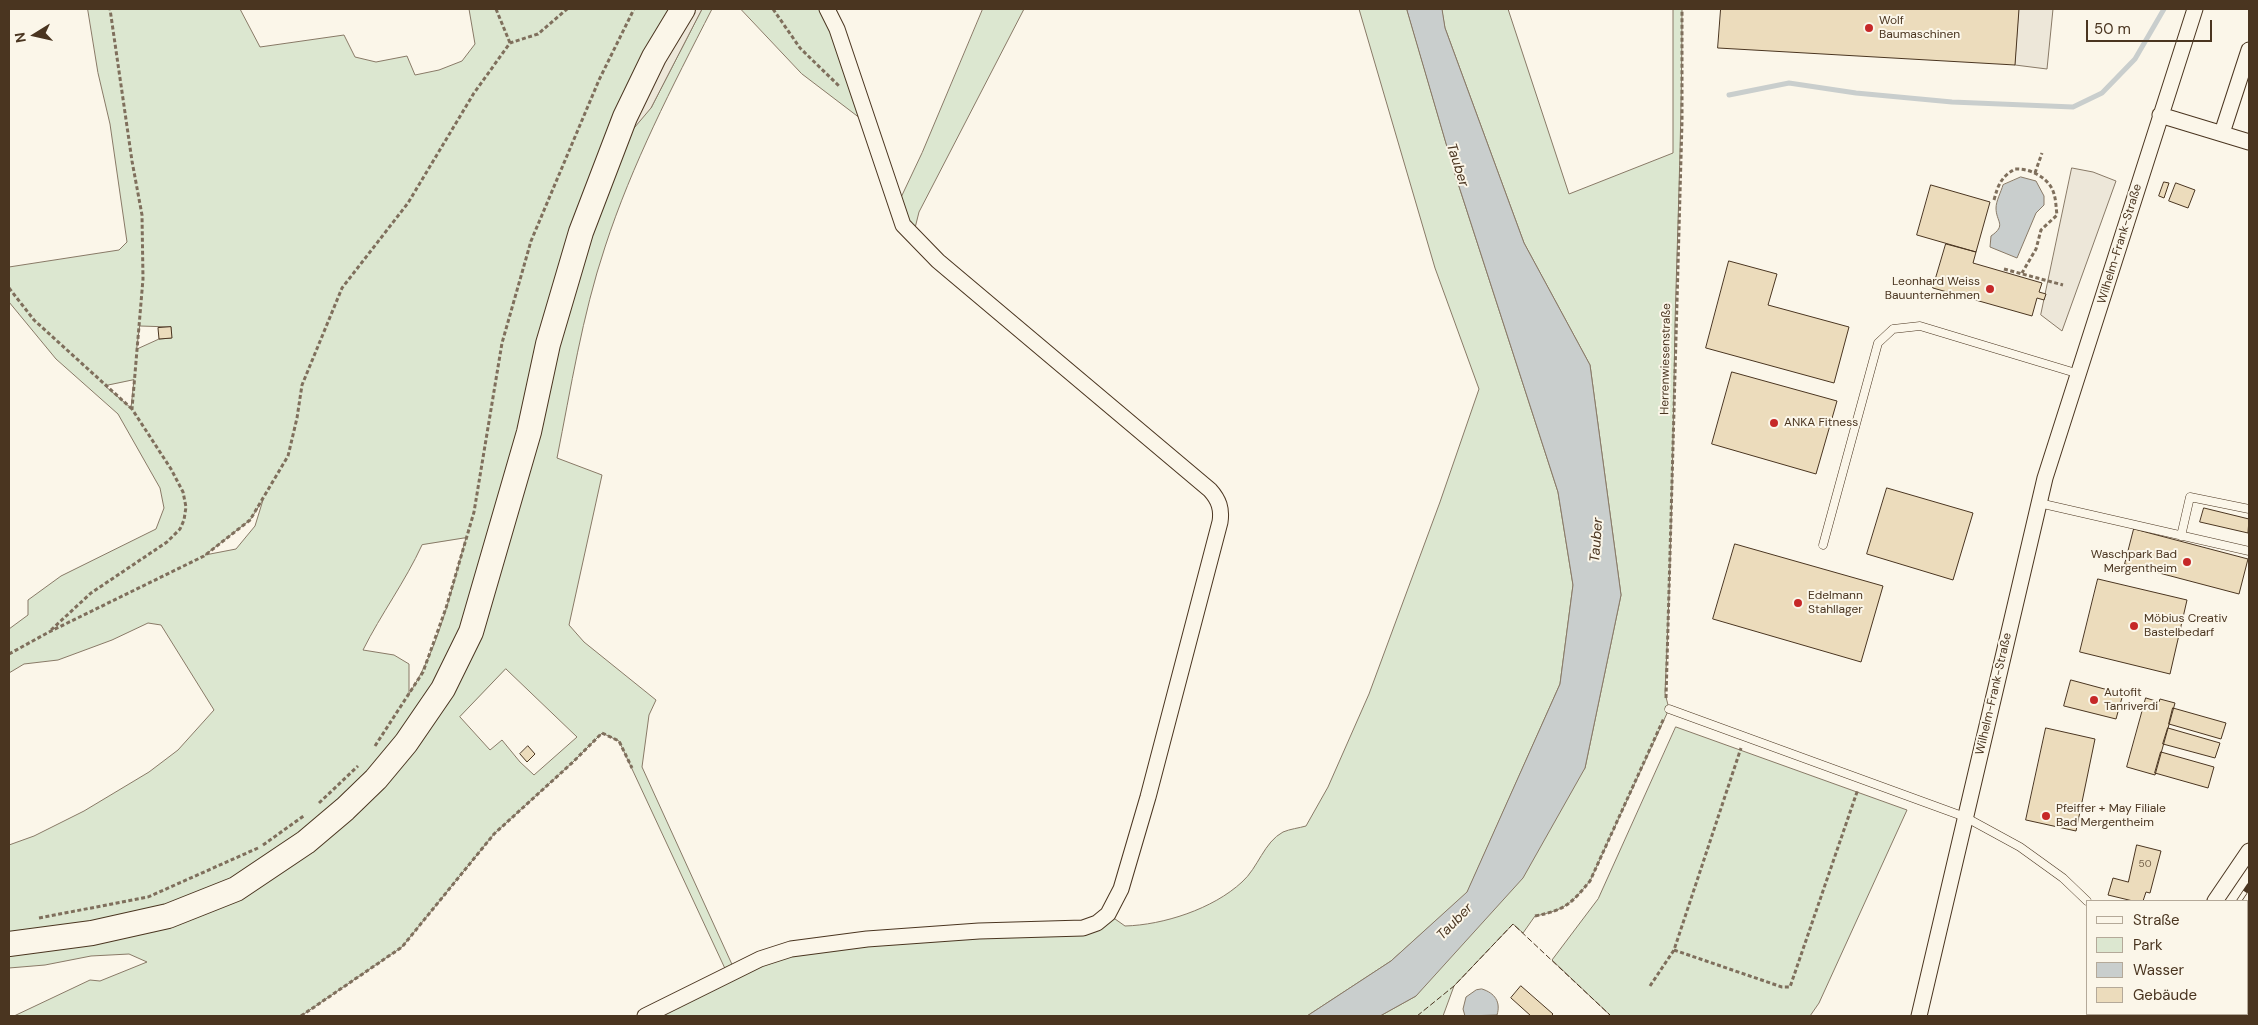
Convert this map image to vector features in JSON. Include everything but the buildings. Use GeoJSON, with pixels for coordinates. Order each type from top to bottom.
{"type":"FeatureCollection","features":[{"type":"Feature","properties":{"kind":"main road"},"geometry":{"type":"LineString","coordinates":[[9,944],[92,933],[168,916],[236,889],[306,842],[376,779],[406,743],[443,689],[471,632],[528,432],[548,344],[581,232],[625,117],[654,57],[683,9]]}},
{"type":"Feature","properties":{"kind":"street"},"geometry":{"type":"LineString","coordinates":[[645,1016],[760,959],[791,949],[867,939],[979,931],[1083,928],[1097,923],[1108,914],[1121,889],[1148,797],[1222,511],[1220,504],[1210,490],[938,260],[903,225],[838,29],[827,9]]}},
{"type":"Feature","properties":{"kind":"street","name":"Wilhelm-Frank-Straße"},"geometry":{"type":"LineString","coordinates":[[1918,1016],[2044,478],[2195,9]]}},
{"type":"Feature","properties":{"kind":"street"},"geometry":{"type":"LineString","coordinates":[[2222,133],[2249,50]]}},
{"type":"Feature","properties":{"kind":"street"},"geometry":{"type":"LineString","coordinates":[[2160,115],[2249,142]]}},
{"type":"Feature","properties":{"kind":"street"},"geometry":{"type":"LineString","coordinates":[[2215,900],[2249,851]]}},
{"type":"Feature","properties":{"kind":"lane"},"geometry":{"type":"LineString","coordinates":[[1823,545],[1878,343],[1892,329],[1920,326],[2079,374]]}},
{"type":"Feature","properties":{"kind":"lane"},"geometry":{"type":"LineString","coordinates":[[2181,536],[2190,497],[2249,509]]}},
{"type":"Feature","properties":{"kind":"lane"},"geometry":{"type":"LineString","coordinates":[[2039,502],[2249,551]]}},
{"type":"Feature","properties":{"kind":"lane"},"geometry":{"type":"LineString","coordinates":[[1669,709],[1965,817],[2020,847],[2063,878],[2086,900]]}},
{"type":"Feature","properties":{"kind":"path"},"geometry":{"type":"LineString","coordinates":[[110,9],[132,161],[142,215],[143,279],[132,409]]}},
{"type":"Feature","properties":{"kind":"path"},"geometry":{"type":"LineString","coordinates":[[496,9],[510,43]]}},
{"type":"Feature","properties":{"kind":"path"},"geometry":{"type":"LineString","coordinates":[[9,654],[49,632],[204,556],[250,520],[288,456],[298,418],[302,385],[342,288],[408,203],[474,93],[510,43],[538,34],[567,9]]}},
{"type":"Feature","properties":{"kind":"path"},"geometry":{"type":"LineString","coordinates":[[374,748],[423,672],[446,608],[474,512],[502,343],[531,242],[599,80],[634,9]]}},
{"type":"Feature","properties":{"kind":"path"},"geometry":{"type":"LineString","coordinates":[[773,9],[800,48],[842,89]]}},
{"type":"Feature","properties":{"kind":"path","name":"Herrenwiesenstraße"},"geometry":{"type":"LineString","coordinates":[[1669,709],[1665,693],[1671,571],[1677,257],[1682,122],[1682,9]]}},
{"type":"Feature","properties":{"kind":"path"},"geometry":{"type":"LineString","coordinates":[[2035,173],[2042,152]]}},
{"type":"Feature","properties":{"kind":"path"},"geometry":{"type":"LineString","coordinates":[[1994,200],[1999,181],[2004,175],[2015,169],[2035,173],[2048,182],[2054,193],[2057,215],[2041,230],[2036,249],[2022,273]]}},
{"type":"Feature","properties":{"kind":"path"},"geometry":{"type":"LineString","coordinates":[[2004,269],[2062,285]]}},
{"type":"Feature","properties":{"kind":"path"},"geometry":{"type":"LineString","coordinates":[[9,288],[34,320],[132,409],[171,469],[183,492],[186,507],[180,529],[168,542],[91,593],[49,632]]}},
{"type":"Feature","properties":{"kind":"path"},"geometry":{"type":"LineString","coordinates":[[1535,916],[1556,912],[1573,902],[1590,881],[1669,709]]}},
{"type":"Feature","properties":{"kind":"path"},"geometry":{"type":"LineString","coordinates":[[300,1016],[402,947],[494,834],[602,733],[619,741],[632,768]]}},
{"type":"Feature","properties":{"kind":"path"},"geometry":{"type":"LineString","coordinates":[[1650,986],[1674,950],[1745,738]]}},
{"type":"Feature","properties":{"kind":"path"},"geometry":{"type":"LineString","coordinates":[[316,805],[363,762]]}},
{"type":"Feature","properties":{"kind":"path"},"geometry":{"type":"LineString","coordinates":[[1674,950],[1782,987],[1790,986],[1862,779]]}},
{"type":"Feature","properties":{"kind":"path"},"geometry":{"type":"LineString","coordinates":[[36,918],[148,897],[257,849],[310,811]]}},
{"type":"Feature","properties":{"kind":"green space"},"geometry":{"type":"Polygon","coordinates":[[[88,9],[240,9],[260,47],[344,35],[355,57],[376,62],[407,56],[415,75],[439,70],[462,61],[475,44],[469,9],[683,9],[651,108],[702,9],[712,9],[640,156],[605,247],[583,326],[557,458],[602,475],[569,625],[584,642],[656,700],[649,715],[642,767],[735,971],[791,949],[1050,929],[1108,914],[1125,926],[1171,919],[1202,908],[1230,892],[1248,876],[1276,836],[1286,831],[1306,826],[1328,787],[1369,694],[1440,502],[1479,389],[1435,268],[1359,9],[1407,9],[1455,174],[1558,492],[1573,585],[1560,684],[1467,893],[1391,961],[1307,1016],[645,1016],[728,975],[619,741],[602,733],[494,834],[402,947],[301,1016],[14,1016],[90,980],[100,981],[147,962],[129,954],[91,956],[45,965],[9,968],[9,845],[34,836],[84,811],[149,772],[178,750],[214,710],[161,625],[148,623],[112,640],[58,660],[24,664],[9,673],[9,629],[28,615],[28,600],[61,576],[156,529],[164,508],[160,488],[118,414],[56,359],[9,302],[9,267],[119,250],[127,242],[110,124],[98,73],[88,9]],[[140,326],[137,349],[159,339],[171,338],[171,327],[140,326]],[[134,380],[105,386],[131,408],[134,380]],[[263,500],[250,520],[205,555],[236,549],[255,526],[263,500]],[[466,538],[422,545],[363,650],[394,655],[409,664],[409,694],[428,658],[443,619],[466,538]],[[506,669],[460,717],[490,750],[502,740],[520,762],[534,775],[577,737],[506,669]]]}},
{"type":"Feature","properties":{"kind":"green space"},"geometry":{"type":"Polygon","coordinates":[[[741,9],[827,9],[869,125],[802,74],[741,9]]]}},
{"type":"Feature","properties":{"kind":"green space"},"geometry":{"type":"Polygon","coordinates":[[[983,9],[1024,9],[919,212],[913,236],[896,208],[922,153],[983,9]]]}},
{"type":"Feature","properties":{"kind":"green space"},"geometry":{"type":"Polygon","coordinates":[[[1442,9],[1508,9],[1569,194],[1673,153],[1673,9],[1682,9],[1672,508],[1665,693],[1669,709],[1590,881],[1578,895],[1561,908],[1535,916],[1523,933],[1513,924],[1454,986],[1443,1016],[1380,1016],[1416,996],[1585,768],[1621,595],[1590,365],[1524,243],[1445,28],[1442,9]]]}},
{"type":"Feature","properties":{"kind":"green space"},"geometry":{"type":"Polygon","coordinates":[[[1676,727],[1907,810],[1819,1003],[1810,1016],[1611,1016],[1552,960],[1598,899],[1676,727]]]}},
{"type":"Feature","properties":{"kind":"shaded area"},"geometry":{"type":"Polygon","coordinates":[[[683,9],[702,9],[651,108],[629,134],[683,9]]]}},
{"type":"Feature","properties":{"kind":"shaded area"},"geometry":{"type":"Polygon","coordinates":[[[2019,9],[2053,9],[2047,69],[2015,65],[2019,9]]]}},
{"type":"Feature","properties":{"kind":"shaded area"},"geometry":{"type":"Polygon","coordinates":[[[2072,168],[2093,172],[2116,181],[2062,331],[2041,315],[2072,168]]]}},
{"type":"Feature","properties":{"kind":"water","name":"Tauber"},"geometry":{"type":"Polygon","coordinates":[[[1407,9],[1442,9],[1445,28],[1524,243],[1590,365],[1621,595],[1585,768],[1523,878],[1416,996],[1380,1016],[1307,1016],[1391,961],[1467,892],[1560,684],[1573,585],[1558,492],[1455,174],[1407,9]]]}},
{"type":"Feature","properties":{"kind":"water"},"geometry":{"type":"Polygon","coordinates":[[[2021,177],[2036,181],[2044,196],[2044,205],[2036,213],[2017,258],[1990,247],[1991,236],[2000,226],[1996,205],[2003,185],[2021,177]]]}},
{"type":"Feature","properties":{"kind":"water"},"geometry":{"type":"Polygon","coordinates":[[[1482,989],[1496,999],[1498,1006],[1497,1015],[1465,1016],[1463,1009],[1466,997],[1476,990],[1482,989]]]}},
{"type":"Feature","properties":{"kind":"waterway"},"geometry":{"type":"LineString","coordinates":[[1729,95],[1789,83],[1856,93],[1952,102],[2073,107],[2102,93],[2135,59],[2164,9]]}},
{"type":"Feature","properties":{"kind":"railway"},"geometry":{"type":"LineString","coordinates":[[2240,900],[2249,886]]}},
{"type":"Feature","properties":{"kind":"fence"},"geometry":{"type":"LineString","coordinates":[[1417,1016],[1454,986],[1513,924],[1611,1016]]}},
{"type":"Feature","properties":{"kind":"place","name":"Wolf Baumaschinen"},"geometry":{"type":"Point","coordinates":[1869,28]}},
{"type":"Feature","properties":{"kind":"place","name":"Leonhard Weiss Bauunternehmen"},"geometry":{"type":"Point","coordinates":[1990,289]}},
{"type":"Feature","properties":{"kind":"place","name":"ANKA Fitness"},"geometry":{"type":"Point","coordinates":[1774,423]}},
{"type":"Feature","properties":{"kind":"place","name":"Waschpark Bad Mergentheim"},"geometry":{"type":"Point","coordinates":[2187,562]}},
{"type":"Feature","properties":{"kind":"place","name":"Edelmann Stahllager"},"geometry":{"type":"Point","coordinates":[1798,603]}},
{"type":"Feature","properties":{"kind":"place","name":"Möbius Creativ Bastelbedarf"},"geometry":{"type":"Point","coordinates":[2134,626]}},
{"type":"Feature","properties":{"kind":"place","name":"Autofit Tanriverdi"},"geometry":{"type":"Point","coordinates":[2094,700]}},
{"type":"Feature","properties":{"kind":"place","name":"Pfeiffer + May Filiale Bad Mergentheim"},"geometry":{"type":"Point","coordinates":[2046,816]}}]}
